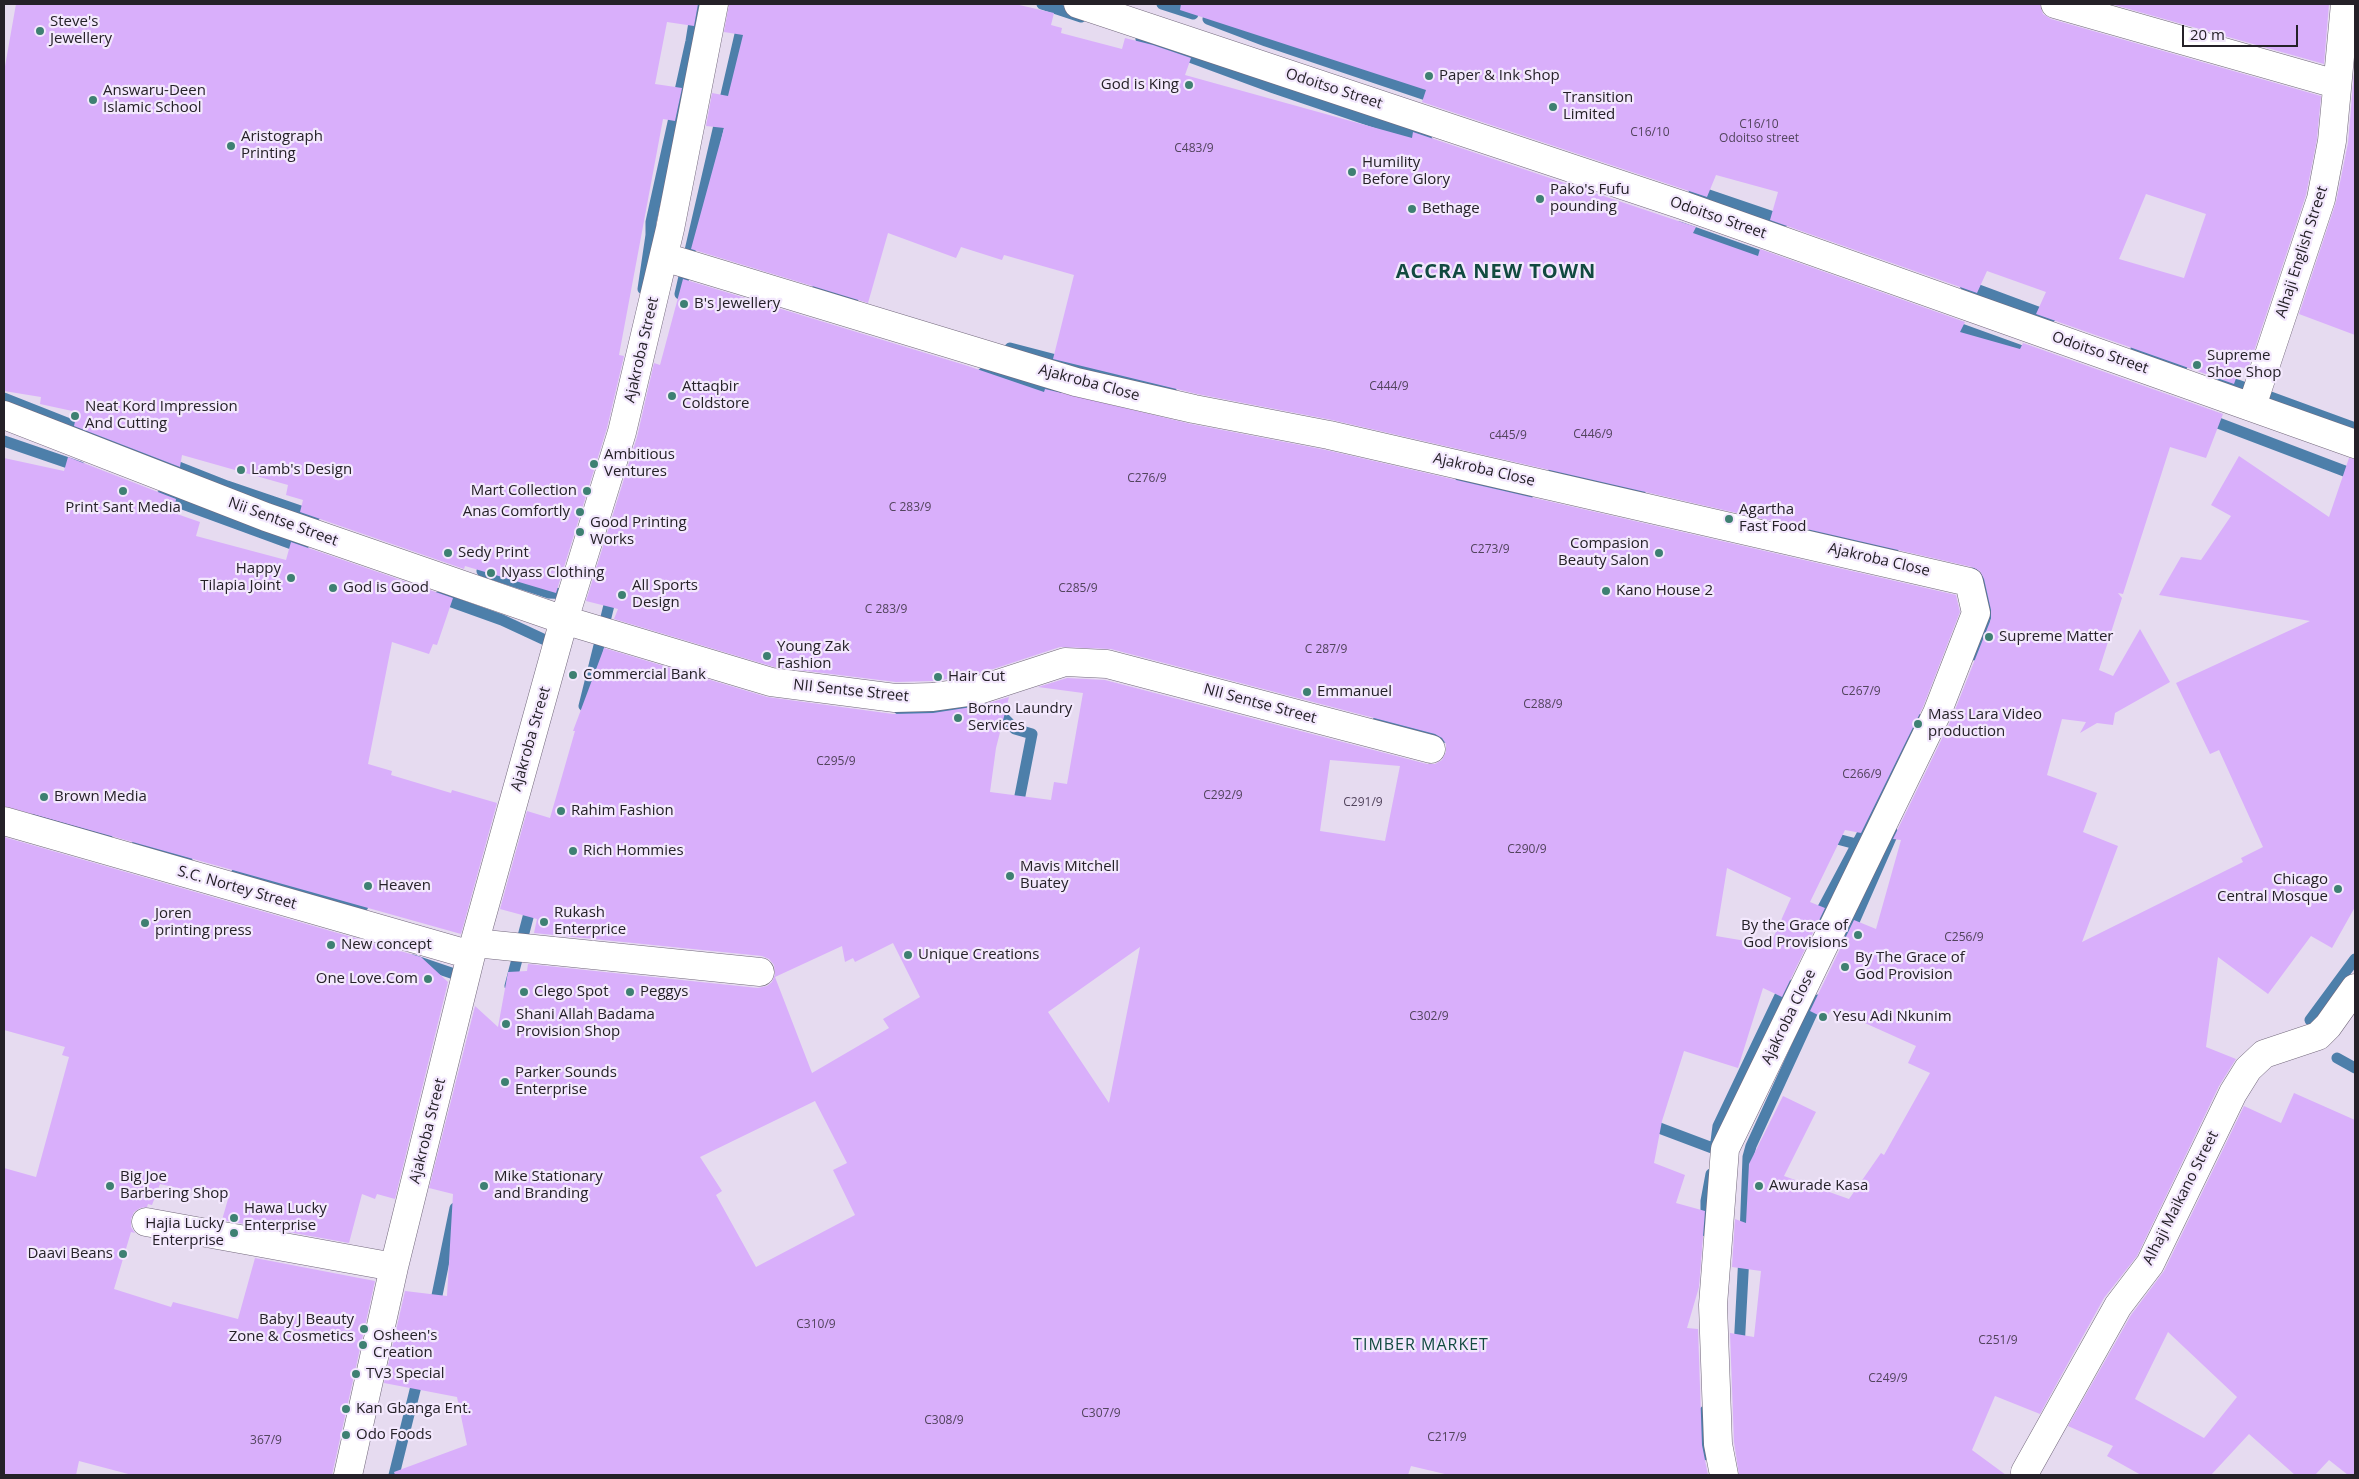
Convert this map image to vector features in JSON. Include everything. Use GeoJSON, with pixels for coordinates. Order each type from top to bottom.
{"type":"FeatureCollection","features":[{"type":"Feature","properties":{"kind":"street","name":"Ajakroba Street"},"geometry":{"type":"LineString","coordinates":[[348,1475],[394,1267],[473,949],[564,620],[622,432],[664,257],[714,4]]}},
{"type":"Feature","properties":{"kind":"street","name":"Odoitso Street"},"geometry":{"type":"LineString","coordinates":[[1078,4],[1673,202],[2355,444]]}},
{"type":"Feature","properties":{"kind":"street"},"geometry":{"type":"LineString","coordinates":[[2055,4],[2336,84]]}},
{"type":"Feature","properties":{"kind":"street","name":"Alhaji English Street"},"geometry":{"type":"LineString","coordinates":[[2252,406],[2321,199],[2332,142],[2345,4]]}},
{"type":"Feature","properties":{"kind":"street","name":"Ajakroba Close"},"geometry":{"type":"LineString","coordinates":[[664,257],[1076,382],[1194,409],[1329,435],[1969,582],[1976,613],[1938,713],[1725,1149],[1713,1305],[1718,1444],[1724,1475]]}},
{"type":"Feature","properties":{"kind":"street","name":"Nii Sentse Street"},"geometry":{"type":"LineString","coordinates":[[4,415],[266,517],[564,620]]}},
{"type":"Feature","properties":{"kind":"street","name":"NII Sentse Street"},"geometry":{"type":"LineString","coordinates":[[564,620],[771,682],[894,698],[933,697],[976,691],[1065,662],[1107,664],[1430,749]]}},
{"type":"Feature","properties":{"kind":"street","name":"S.C. Nortey Street"},"geometry":{"type":"LineString","coordinates":[[4,822],[473,949],[760,972]]}},
{"type":"Feature","properties":{"kind":"street","name":"Alhaji Maikano Street"},"geometry":{"type":"LineString","coordinates":[[2025,1472],[2118,1306],[2150,1264],[2233,1093],[2248,1069],[2264,1054],[2318,1036],[2328,1026],[2355,988]]}},
{"type":"Feature","properties":{"kind":"street"},"geometry":{"type":"LineString","coordinates":[[146,1222],[394,1267]]}},
{"type":"Feature","properties":{"kind":"building"},"geometry":{"type":"Polygon","coordinates":[[[16,4],[698,4],[694,26],[667,22],[655,84],[682,88],[675,121],[663,119],[619,355],[624,356],[607,428],[556,593],[465,566],[464,569],[300,512],[303,500],[286,495],[288,485],[182,455],[180,467],[74,426],[77,412],[40,404],[41,397],[4,391],[4,72],[16,4]]]}},
{"type":"Feature","properties":{"kind":"building"},"geometry":{"type":"Polygon","coordinates":[[[729,4],[1015,4],[1054,13],[1051,25],[1062,28],[1061,33],[1122,49],[1125,38],[1153,45],[1191,58],[1185,75],[1412,138],[1413,132],[1696,227],[1693,233],[1758,256],[1760,249],[1965,322],[1960,332],[2020,349],[2023,343],[2223,414],[2206,458],[2170,447],[2123,594],[2118,593],[2122,598],[2099,670],[2113,676],[2140,629],[2170,682],[2115,713],[2113,725],[2097,723],[2080,733],[2086,722],[2062,719],[2047,775],[2097,793],[2083,832],[2118,846],[2082,942],[2243,862],[2241,858],[2263,847],[2219,750],[2210,754],[2176,683],[2310,621],[2159,595],[2181,557],[2201,560],[2231,516],[2211,505],[2239,456],[2329,517],[2349,458],[2355,459],[2355,907],[2332,948],[2311,936],[2268,994],[2218,957],[2206,1047],[2236,1059],[2219,1086],[2137,1256],[2104,1298],[2040,1414],[1995,1396],[1972,1450],[2006,1475],[1739,1475],[1734,1442],[1730,1333],[1754,1337],[1761,1271],[1732,1267],[1735,1219],[1746,1223],[1749,1164],[1783,1096],[1816,1112],[1784,1176],[1849,1199],[1881,1153],[1884,1155],[1930,1073],[1908,1063],[1916,1046],[1847,1015],[1845,1018],[1830,1011],[1826,1019],[1810,1011],[1854,920],[1876,929],[1901,840],[1893,839],[1951,720],[1991,619],[1991,610],[1984,579],[1980,571],[1972,567],[1332,420],[1197,394],[1053,359],[1074,275],[1004,255],[1002,260],[961,247],[956,258],[888,233],[868,303],[691,249],[724,128],[706,126],[712,93],[728,96],[743,35],[724,32],[729,4]]]}},
{"type":"Feature","properties":{"kind":"building"},"geometry":{"type":"Polygon","coordinates":[[[1181,4],[2040,4],[2043,14],[2051,19],[2321,96],[2317,139],[2306,195],[2248,369],[2240,367],[2234,384],[2036,314],[2046,292],[1987,271],[1977,293],[1770,220],[1778,192],[1716,175],[1707,197],[1422,102],[1426,90],[1180,10],[1181,4]],[[2146,194],[2119,259],[2184,278],[2206,214],[2146,194]]]}},
{"type":"Feature","properties":{"kind":"building"},"geometry":{"type":"Polygon","coordinates":[[[2111,4],[2329,4],[2324,64],[2111,4]]]}},
{"type":"Feature","properties":{"kind":"building"},"geometry":{"type":"Polygon","coordinates":[[[2355,61],[2355,335],[2299,314],[2336,202],[2348,143],[2355,61]]]}},
{"type":"Feature","properties":{"kind":"building"},"geometry":{"type":"Polygon","coordinates":[[[683,279],[968,366],[1044,392],[1045,389],[1191,424],[1326,450],[1956,595],[1960,612],[1923,707],[1861,833],[1845,830],[1810,902],[1825,908],[1782,997],[1763,988],[1738,1068],[1684,1051],[1662,1121],[1654,1163],[1685,1175],[1676,1203],[1705,1211],[1699,1287],[1687,1328],[1698,1329],[1702,1445],[1708,1475],[1449,1475],[1411,1466],[1408,1475],[395,1475],[394,1472],[467,1445],[457,1397],[384,1383],[405,1291],[447,1296],[453,1194],[429,1188],[475,1006],[498,1027],[508,972],[527,971],[528,964],[758,988],[767,986],[772,982],[775,974],[774,965],[769,959],[762,956],[534,933],[537,919],[500,909],[527,811],[550,818],[575,731],[573,731],[604,648],[767,697],[893,714],[933,713],[978,706],[1009,697],[996,748],[990,792],[1051,800],[1054,782],[1067,784],[1083,693],[1038,687],[1067,678],[1105,680],[1427,764],[1435,764],[1442,760],[1446,752],[1446,744],[1442,738],[1435,734],[1111,649],[1060,647],[972,676],[932,681],[896,682],[774,667],[614,619],[618,609],[586,601],[637,437],[654,363],[660,365],[683,279]],[[1330,760],[1320,831],[1385,841],[1400,766],[1330,760]],[[1727,868],[1716,936],[1770,945],[1791,898],[1727,868]],[[893,943],[855,962],[853,958],[845,962],[842,946],[775,977],[812,1073],[889,1028],[883,1019],[920,997],[893,943]],[[1140,947],[1048,1012],[1109,1103],[1140,947]],[[815,1101],[700,1157],[722,1191],[716,1195],[756,1267],[855,1215],[833,1170],[847,1163],[815,1101]]]}},
{"type":"Feature","properties":{"kind":"building"},"geometry":{"type":"Polygon","coordinates":[[[68,457],[176,499],[174,513],[200,522],[196,536],[286,560],[291,542],[453,598],[437,645],[433,644],[429,654],[392,642],[368,764],[392,771],[391,775],[451,793],[452,790],[497,803],[461,934],[4,806],[4,458],[64,471],[68,457]]]}},
{"type":"Feature","properties":{"kind":"building"},"geometry":{"type":"Polygon","coordinates":[[[4,837],[421,957],[448,982],[395,1199],[377,1194],[375,1199],[362,1194],[349,1243],[222,1220],[228,1199],[160,1184],[152,1205],[148,1204],[147,1207],[140,1208],[134,1212],[131,1219],[131,1227],[135,1233],[131,1232],[114,1289],[171,1307],[173,1302],[238,1319],[255,1258],[375,1281],[332,1475],[132,1475],[79,1461],[76,1475],[4,1475],[4,1168],[36,1177],[69,1057],[62,1055],[65,1047],[4,1030],[4,837]]]}},
{"type":"Feature","properties":{"kind":"building"},"geometry":{"type":"Polygon","coordinates":[[[2294,1093],[2355,1120],[2355,1475],[2348,1475],[2329,1460],[2315,1475],[2295,1475],[2249,1434],[2211,1475],[2141,1475],[2107,1456],[2113,1446],[2068,1426],[2131,1315],[2164,1271],[2244,1106],[2281,1123],[2294,1093]],[[2168,1332],[2135,1399],[2204,1438],[2237,1397],[2168,1332]]]}},
{"type":"Feature","properties":{"kind":"waterway"},"geometry":{"type":"LineString","coordinates":[[643,289],[651,235],[651,222],[691,41],[697,4]]}},
{"type":"Feature","properties":{"kind":"waterway"},"geometry":{"type":"LineString","coordinates":[[680,294],[747,4]]}},
{"type":"Feature","properties":{"kind":"waterway"},"geometry":{"type":"LineString","coordinates":[[1042,4],[1081,17]]}},
{"type":"Feature","properties":{"kind":"waterway"},"geometry":{"type":"LineString","coordinates":[[1162,4],[1193,14]]}},
{"type":"Feature","properties":{"kind":"waterway"},"geometry":{"type":"LineString","coordinates":[[1208,19],[1266,41],[1438,99]]}},
{"type":"Feature","properties":{"kind":"waterway"},"geometry":{"type":"LineString","coordinates":[[1141,39],[1274,88],[1427,140]]}},
{"type":"Feature","properties":{"kind":"waterway"},"geometry":{"type":"LineString","coordinates":[[1694,190],[1785,221]]}},
{"type":"Feature","properties":{"kind":"waterway"},"geometry":{"type":"LineString","coordinates":[[1679,227],[1772,260]]}},
{"type":"Feature","properties":{"kind":"waterway"},"geometry":{"type":"LineString","coordinates":[[1965,285],[2051,317]]}},
{"type":"Feature","properties":{"kind":"waterway"},"geometry":{"type":"LineString","coordinates":[[818,286],[853,302]]}},
{"type":"Feature","properties":{"kind":"waterway"},"geometry":{"type":"LineString","coordinates":[[1947,324],[2019,350]]}},
{"type":"Feature","properties":{"kind":"waterway"},"geometry":{"type":"LineString","coordinates":[[1010,348],[1171,390]]}},
{"type":"Feature","properties":{"kind":"waterway"},"geometry":{"type":"LineString","coordinates":[[2136,349],[2182,366]]}},
{"type":"Feature","properties":{"kind":"waterway"},"geometry":{"type":"LineString","coordinates":[[983,373],[1057,390]]}},
{"type":"Feature","properties":{"kind":"waterway"},"geometry":{"type":"LineString","coordinates":[[2221,379],[2355,428]]}},
{"type":"Feature","properties":{"kind":"waterway"},"geometry":{"type":"LineString","coordinates":[[4,398],[227,486],[315,516]]}},
{"type":"Feature","properties":{"kind":"waterway"},"geometry":{"type":"LineString","coordinates":[[2205,418],[2355,475]]}},
{"type":"Feature","properties":{"kind":"waterway"},"geometry":{"type":"LineString","coordinates":[[4,441],[80,467]]}},
{"type":"Feature","properties":{"kind":"waterway"},"geometry":{"type":"LineString","coordinates":[[1554,470],[1640,493]]}},
{"type":"Feature","properties":{"kind":"waterway"},"geometry":{"type":"LineString","coordinates":[[1461,479],[1527,497]]}},
{"type":"Feature","properties":{"kind":"waterway"},"geometry":{"type":"LineString","coordinates":[[161,496],[303,548]]}},
{"type":"Feature","properties":{"kind":"waterway"},"geometry":{"type":"LineString","coordinates":[[1813,533],[1893,551]]}},
{"type":"Feature","properties":{"kind":"waterway"},"geometry":{"type":"LineString","coordinates":[[482,571],[549,593],[571,594]]}},
{"type":"Feature","properties":{"kind":"waterway"},"geometry":{"type":"LineString","coordinates":[[1973,573],[1988,587],[1990,596],[1981,639],[1974,655]]}},
{"type":"Feature","properties":{"kind":"waterway"},"geometry":{"type":"LineString","coordinates":[[584,706],[612,593]]}},
{"type":"Feature","properties":{"kind":"waterway"},"geometry":{"type":"LineString","coordinates":[[438,597],[502,620],[558,646]]}},
{"type":"Feature","properties":{"kind":"waterway"},"geometry":{"type":"LineString","coordinates":[[899,709],[916,712],[961,708],[987,709],[1000,714],[1015,729],[1032,734],[1017,811]]}},
{"type":"Feature","properties":{"kind":"waterway"},"geometry":{"type":"LineString","coordinates":[[1816,921],[1868,823],[1905,746],[1916,718]]}},
{"type":"Feature","properties":{"kind":"waterway"},"geometry":{"type":"LineString","coordinates":[[1378,721],[1452,739]]}},
{"type":"Feature","properties":{"kind":"waterway"},"geometry":{"type":"LineString","coordinates":[[37,815],[107,837]]}},
{"type":"Feature","properties":{"kind":"waterway"},"geometry":{"type":"LineString","coordinates":[[1849,933],[1893,833]]}},
{"type":"Feature","properties":{"kind":"waterway"},"geometry":{"type":"LineString","coordinates":[[1826,836],[1856,844]]}},
{"type":"Feature","properties":{"kind":"waterway"},"geometry":{"type":"LineString","coordinates":[[137,845],[187,860]]}},
{"type":"Feature","properties":{"kind":"waterway"},"geometry":{"type":"LineString","coordinates":[[236,874],[363,906]]}},
{"type":"Feature","properties":{"kind":"waterway"},"geometry":{"type":"LineString","coordinates":[[510,986],[532,902]]}},
{"type":"Feature","properties":{"kind":"waterway"},"geometry":{"type":"LineString","coordinates":[[2310,1020],[2355,959]]}},
{"type":"Feature","properties":{"kind":"waterway"},"geometry":{"type":"LineString","coordinates":[[413,960],[466,978]]}},
{"type":"Feature","properties":{"kind":"waterway"},"geometry":{"type":"LineString","coordinates":[[1715,1149],[1718,1126],[1786,983]]}},
{"type":"Feature","properties":{"kind":"waterway"},"geometry":{"type":"LineString","coordinates":[[1745,1236],[1748,1157],[1751,1146],[1818,1000]]}},
{"type":"Feature","properties":{"kind":"waterway"},"geometry":{"type":"LineString","coordinates":[[2337,1058],[2355,1068]]}},
{"type":"Feature","properties":{"kind":"waterway"},"geometry":{"type":"LineString","coordinates":[[1646,1123],[1715,1149]]}},
{"type":"Feature","properties":{"kind":"waterway"},"geometry":{"type":"LineString","coordinates":[[1706,1231],[1706,1201],[1711,1174]]}},
{"type":"Feature","properties":{"kind":"waterway"},"geometry":{"type":"LineString","coordinates":[[434,1310],[455,1208]]}},
{"type":"Feature","properties":{"kind":"waterway"},"geometry":{"type":"LineString","coordinates":[[1739,1349],[1744,1255]]}},
{"type":"Feature","properties":{"kind":"waterway"},"geometry":{"type":"LineString","coordinates":[[394,1475],[419,1374]]}},
{"type":"Feature","properties":{"kind":"waterway"},"geometry":{"type":"LineString","coordinates":[[1704,1455],[1701,1443],[1705,1411]]}},
{"type":"Feature","properties":{"kind":"place","name":"Steve's Jewellery"},"geometry":{"type":"Point","coordinates":[40,31]}},
{"type":"Feature","properties":{"kind":"place","name":"Paper & Ink Shop"},"geometry":{"type":"Point","coordinates":[1429,76]}},
{"type":"Feature","properties":{"kind":"place","name":"God is King"},"geometry":{"type":"Point","coordinates":[1189,85]}},
{"type":"Feature","properties":{"kind":"place","name":"Answaru-Deen Islamic School"},"geometry":{"type":"Point","coordinates":[93,100]}},
{"type":"Feature","properties":{"kind":"place","name":"Transition Limited"},"geometry":{"type":"Point","coordinates":[1553,107]}},
{"type":"Feature","properties":{"kind":"place","name":"Aristograph Printing"},"geometry":{"type":"Point","coordinates":[231,146]}},
{"type":"Feature","properties":{"kind":"place","name":"Humility Before Glory"},"geometry":{"type":"Point","coordinates":[1352,172]}},
{"type":"Feature","properties":{"kind":"place","name":"Pako's Fufu pounding"},"geometry":{"type":"Point","coordinates":[1540,199]}},
{"type":"Feature","properties":{"kind":"place","name":"Bethage"},"geometry":{"type":"Point","coordinates":[1412,209]}},
{"type":"Feature","properties":{"kind":"place","name":"B's Jewellery"},"geometry":{"type":"Point","coordinates":[684,304]}},
{"type":"Feature","properties":{"kind":"place","name":"Supreme Shoe Shop"},"geometry":{"type":"Point","coordinates":[2197,365]}},
{"type":"Feature","properties":{"kind":"place","name":"Attaqbir Coldstore"},"geometry":{"type":"Point","coordinates":[672,396]}},
{"type":"Feature","properties":{"kind":"place","name":"Neat Kord Impression And Cutting"},"geometry":{"type":"Point","coordinates":[75,416]}},
{"type":"Feature","properties":{"kind":"place","name":"Ambitious Ventures"},"geometry":{"type":"Point","coordinates":[594,464]}},
{"type":"Feature","properties":{"kind":"place","name":"Lamb's Design"},"geometry":{"type":"Point","coordinates":[241,470]}},
{"type":"Feature","properties":{"kind":"place","name":"Print Sant Media"},"geometry":{"type":"Point","coordinates":[123,491]}},
{"type":"Feature","properties":{"kind":"place","name":"Mart Collection"},"geometry":{"type":"Point","coordinates":[587,491]}},
{"type":"Feature","properties":{"kind":"place","name":"Anas Comfortly"},"geometry":{"type":"Point","coordinates":[580,512]}},
{"type":"Feature","properties":{"kind":"place","name":"Agartha Fast Food"},"geometry":{"type":"Point","coordinates":[1729,519]}},
{"type":"Feature","properties":{"kind":"place","name":"Good Printing Works"},"geometry":{"type":"Point","coordinates":[580,532]}},
{"type":"Feature","properties":{"kind":"place","name":"Sedy Print"},"geometry":{"type":"Point","coordinates":[448,553]}},
{"type":"Feature","properties":{"kind":"place","name":"Compasion Beauty Salon"},"geometry":{"type":"Point","coordinates":[1659,553]}},
{"type":"Feature","properties":{"kind":"place","name":"Nyass Clothing"},"geometry":{"type":"Point","coordinates":[491,573]}},
{"type":"Feature","properties":{"kind":"place","name":"Happy Tilapia Joint"},"geometry":{"type":"Point","coordinates":[291,578]}},
{"type":"Feature","properties":{"kind":"place","name":"God is Good"},"geometry":{"type":"Point","coordinates":[333,588]}},
{"type":"Feature","properties":{"kind":"place","name":"Kano House 2"},"geometry":{"type":"Point","coordinates":[1606,591]}},
{"type":"Feature","properties":{"kind":"place","name":"All Sports Design"},"geometry":{"type":"Point","coordinates":[622,595]}},
{"type":"Feature","properties":{"kind":"place","name":"Supreme Matter"},"geometry":{"type":"Point","coordinates":[1989,637]}},
{"type":"Feature","properties":{"kind":"place","name":"Young Zak Fashion"},"geometry":{"type":"Point","coordinates":[767,656]}},
{"type":"Feature","properties":{"kind":"place","name":"Commercial Bank"},"geometry":{"type":"Point","coordinates":[573,675]}},
{"type":"Feature","properties":{"kind":"place","name":"Hair Cut"},"geometry":{"type":"Point","coordinates":[938,677]}},
{"type":"Feature","properties":{"kind":"place","name":"Emmanuel"},"geometry":{"type":"Point","coordinates":[1307,692]}},
{"type":"Feature","properties":{"kind":"place","name":"Borno Laundry Services"},"geometry":{"type":"Point","coordinates":[958,718]}},
{"type":"Feature","properties":{"kind":"place","name":"Mass Lara Video production"},"geometry":{"type":"Point","coordinates":[1918,724]}},
{"type":"Feature","properties":{"kind":"place","name":"Brown Media"},"geometry":{"type":"Point","coordinates":[44,797]}},
{"type":"Feature","properties":{"kind":"place","name":"Rahim Fashion"},"geometry":{"type":"Point","coordinates":[561,811]}},
{"type":"Feature","properties":{"kind":"place","name":"Rich Hommies"},"geometry":{"type":"Point","coordinates":[573,851]}},
{"type":"Feature","properties":{"kind":"place","name":"Mavis Mitchell Buatey"},"geometry":{"type":"Point","coordinates":[1010,876]}},
{"type":"Feature","properties":{"kind":"place","name":"Heaven"},"geometry":{"type":"Point","coordinates":[368,886]}},
{"type":"Feature","properties":{"kind":"place","name":"Chicago Central Mosque"},"geometry":{"type":"Point","coordinates":[2338,889]}},
{"type":"Feature","properties":{"kind":"place","name":"Rukash Enterprice"},"geometry":{"type":"Point","coordinates":[544,922]}},
{"type":"Feature","properties":{"kind":"place","name":"Joren printing press"},"geometry":{"type":"Point","coordinates":[145,923]}},
{"type":"Feature","properties":{"kind":"place","name":"By the Grace of God Provisions"},"geometry":{"type":"Point","coordinates":[1858,935]}},
{"type":"Feature","properties":{"kind":"place","name":"New concept"},"geometry":{"type":"Point","coordinates":[331,945]}},
{"type":"Feature","properties":{"kind":"place","name":"Unique Creations"},"geometry":{"type":"Point","coordinates":[908,955]}},
{"type":"Feature","properties":{"kind":"place","name":"By The Grace of God Provision"},"geometry":{"type":"Point","coordinates":[1845,967]}},
{"type":"Feature","properties":{"kind":"place","name":"One Love.Com"},"geometry":{"type":"Point","coordinates":[428,979]}},
{"type":"Feature","properties":{"kind":"place","name":"Clego Spot"},"geometry":{"type":"Point","coordinates":[524,992]}},
{"type":"Feature","properties":{"kind":"place","name":"Peggys"},"geometry":{"type":"Point","coordinates":[630,992]}},
{"type":"Feature","properties":{"kind":"place","name":"Yesu Adi Nkunim"},"geometry":{"type":"Point","coordinates":[1823,1017]}},
{"type":"Feature","properties":{"kind":"place","name":"Shani Allah Badama Provision Shop"},"geometry":{"type":"Point","coordinates":[506,1024]}},
{"type":"Feature","properties":{"kind":"place","name":"Parker Sounds Enterprise"},"geometry":{"type":"Point","coordinates":[505,1082]}},
{"type":"Feature","properties":{"kind":"place","name":"Big Joe Barbering Shop"},"geometry":{"type":"Point","coordinates":[110,1186]}},
{"type":"Feature","properties":{"kind":"place","name":"Mike Stationary and Branding"},"geometry":{"type":"Point","coordinates":[484,1186]}},
{"type":"Feature","properties":{"kind":"place","name":"Awurade Kasa"},"geometry":{"type":"Point","coordinates":[1759,1186]}},
{"type":"Feature","properties":{"kind":"place","name":"Hawa Lucky Enterprise"},"geometry":{"type":"Point","coordinates":[234,1218]}},
{"type":"Feature","properties":{"kind":"place","name":"Hajia Lucky Enterprise"},"geometry":{"type":"Point","coordinates":[234,1233]}},
{"type":"Feature","properties":{"kind":"place","name":"Daavi Beans"},"geometry":{"type":"Point","coordinates":[123,1254]}},
{"type":"Feature","properties":{"kind":"place","name":"Baby J Beauty Zone & Cosmetics"},"geometry":{"type":"Point","coordinates":[364,1329]}},
{"type":"Feature","properties":{"kind":"place","name":"Osheen's Creation"},"geometry":{"type":"Point","coordinates":[363,1345]}},
{"type":"Feature","properties":{"kind":"place","name":"TV3 Special"},"geometry":{"type":"Point","coordinates":[356,1374]}},
{"type":"Feature","properties":{"kind":"place","name":"Kan Gbanga Ent."},"geometry":{"type":"Point","coordinates":[346,1409]}},
{"type":"Feature","properties":{"kind":"place","name":"Odo Foods"},"geometry":{"type":"Point","coordinates":[346,1435]}},
{"type":"Feature","properties":{"kind":"district","name":"ACCRA NEW TOWN"},"geometry":{"type":"Point","coordinates":[1496,272]}},
{"type":"Feature","properties":{"kind":"district","name":"TIMBER MARKET"},"geometry":{"type":"Point","coordinates":[1421,1345]}}]}
